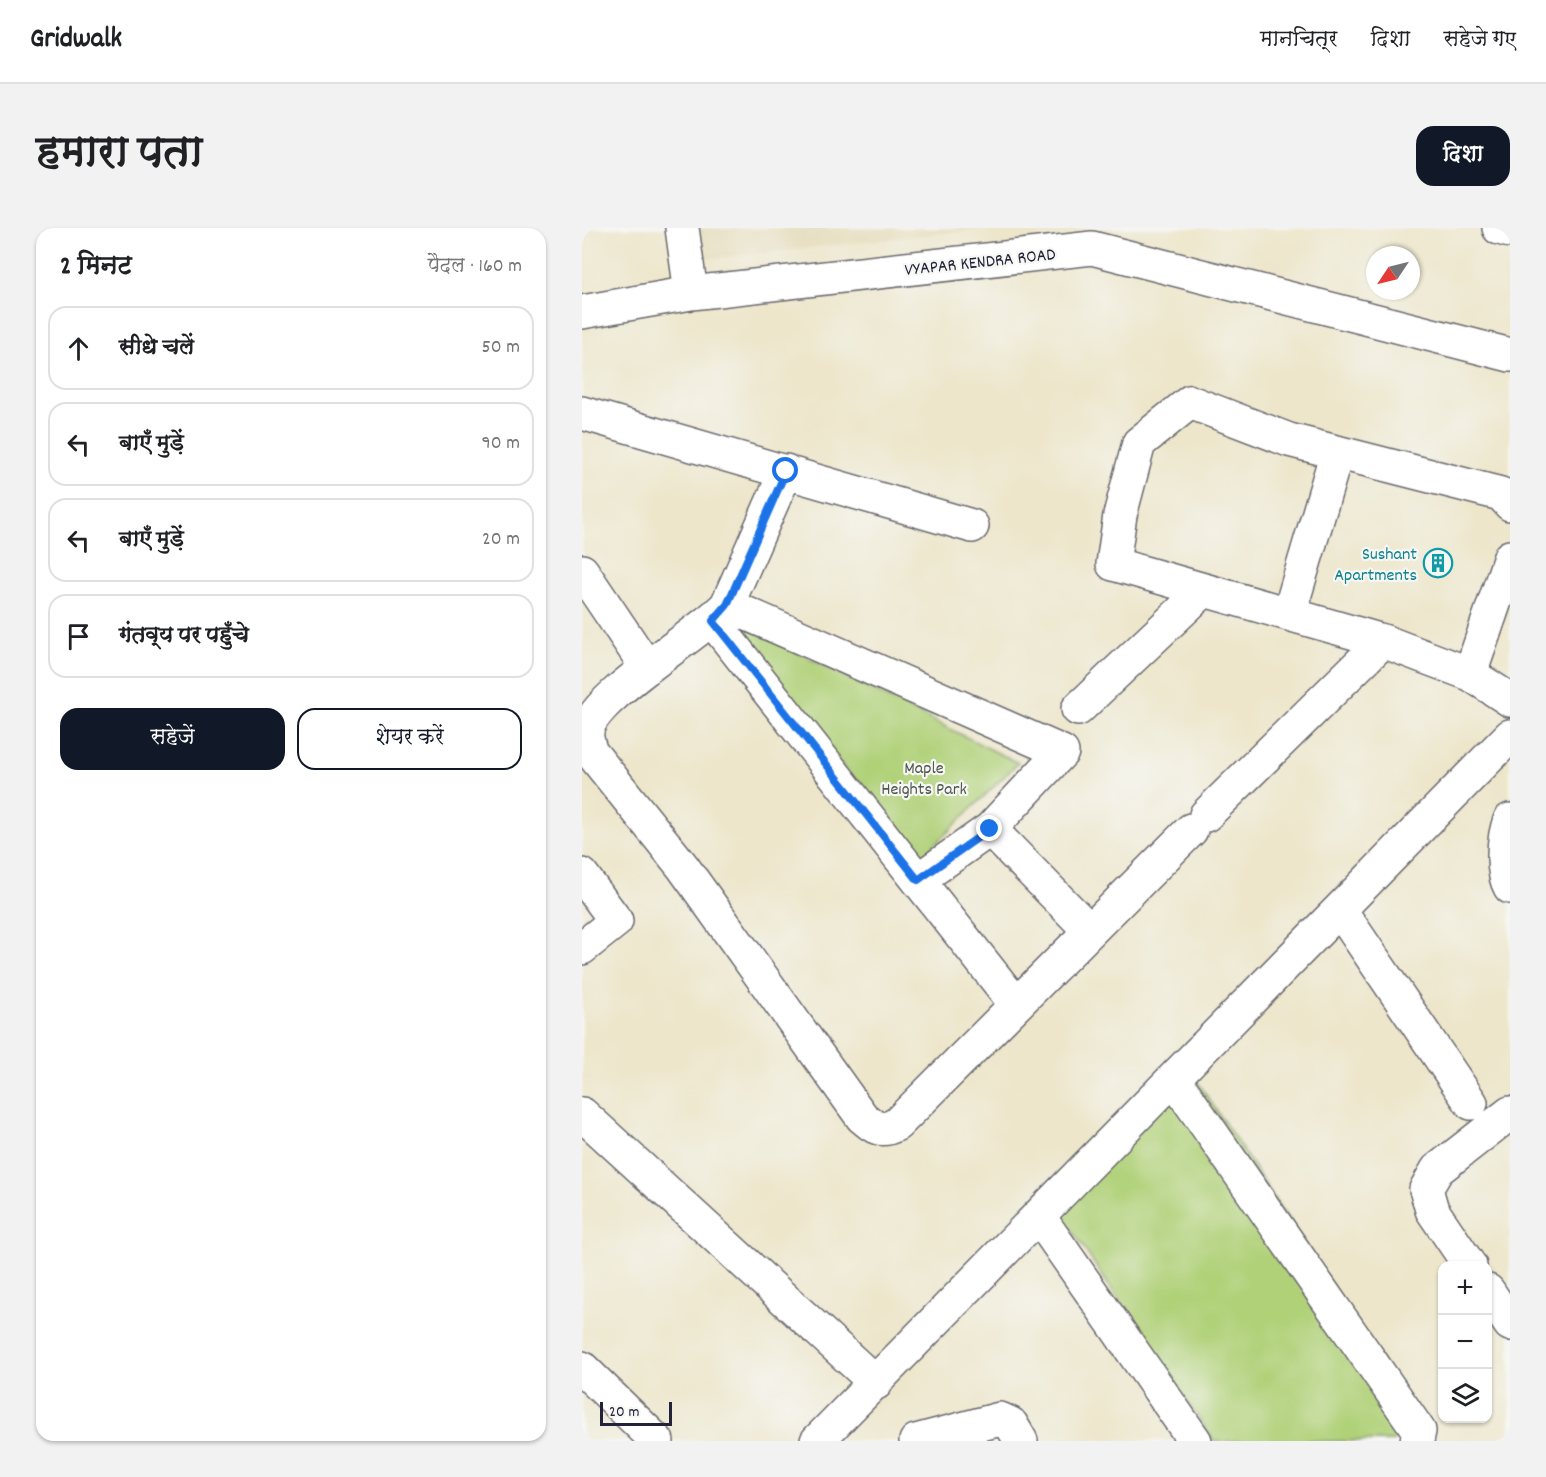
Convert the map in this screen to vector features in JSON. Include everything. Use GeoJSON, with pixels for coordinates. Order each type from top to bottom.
{"type":"FeatureCollection","features":[{"type":"Feature","properties":{"kind":"street"},"geometry":{"type":"LineString","coordinates":[[682,228],[691,293]]}},
{"type":"Feature","properties":{"kind":"street"},"geometry":{"type":"LineString","coordinates":[[1499,228],[1510,231]]}},
{"type":"Feature","properties":{"kind":"street","name":"VYAPAR KENDRA ROAD"},"geometry":{"type":"LineString","coordinates":[[582,312],[691,293],[1095,238],[1510,355]]}},
{"type":"Feature","properties":{"kind":"street"},"geometry":{"type":"LineString","coordinates":[[1510,504],[1501,495],[1289,440],[1190,402],[1138,443],[1120,514],[1113,564],[1383,641],[1470,674],[1510,700]]}},
{"type":"Feature","properties":{"kind":"street"},"geometry":{"type":"LineString","coordinates":[[586,418],[786,471],[972,526]]}},
{"type":"Feature","properties":{"kind":"street"},"geometry":{"type":"LineString","coordinates":[[1288,614],[1336,452]]}},
{"type":"Feature","properties":{"kind":"street"},"geometry":{"type":"LineString","coordinates":[[786,471],[720,613],[646,666],[594,717],[587,732],[590,751],[683,867],[862,1117],[875,1128],[886,1130],[897,1124],[1015,1003],[1383,641]]}},
{"type":"Feature","properties":{"kind":"street"},"geometry":{"type":"LineString","coordinates":[[1470,674],[1510,557]]}},
{"type":"Feature","properties":{"kind":"street"},"geometry":{"type":"LineString","coordinates":[[582,571],[646,666]]}},
{"type":"Feature","properties":{"kind":"street"},"geometry":{"type":"LineString","coordinates":[[1078,709],[1204,590]]}},
{"type":"Feature","properties":{"kind":"street"},"geometry":{"type":"LineString","coordinates":[[720,613],[1062,752],[990,829],[918,880]]}},
{"type":"Feature","properties":{"kind":"street"},"geometry":{"type":"LineString","coordinates":[[720,613],[918,880],[1015,1003]]}},
{"type":"Feature","properties":{"kind":"street"},"geometry":{"type":"LineString","coordinates":[[817,1441],[1340,910],[1506,748]]}},
{"type":"Feature","properties":{"kind":"street"},"geometry":{"type":"LineString","coordinates":[[1510,820],[1506,830],[1505,879],[1510,888]]}},
{"type":"Feature","properties":{"kind":"street"},"geometry":{"type":"LineString","coordinates":[[990,829],[1089,930]]}},
{"type":"Feature","properties":{"kind":"street"},"geometry":{"type":"LineString","coordinates":[[582,875],[616,921],[582,948]]}},
{"type":"Feature","properties":{"kind":"street"},"geometry":{"type":"LineString","coordinates":[[1340,910],[1471,1103]]}},
{"type":"Feature","properties":{"kind":"street"},"geometry":{"type":"LineString","coordinates":[[1174,1080],[1419,1431],[1417,1441]]}},
{"type":"Feature","properties":{"kind":"street"},"geometry":{"type":"LineString","coordinates":[[1467,1261],[1432,1210],[1426,1188],[1437,1170],[1510,1113]]}},
{"type":"Feature","properties":{"kind":"street"},"geometry":{"type":"LineString","coordinates":[[582,1114],[876,1383]]}},
{"type":"Feature","properties":{"kind":"street"},"geometry":{"type":"LineString","coordinates":[[1039,1217],[1195,1441]]}},
{"type":"Feature","properties":{"kind":"street"},"geometry":{"type":"LineString","coordinates":[[1492,1297],[1510,1324]]}},
{"type":"Feature","properties":{"kind":"street"},"geometry":{"type":"LineString","coordinates":[[582,1368],[657,1441]]}},
{"type":"Feature","properties":{"kind":"street"},"geometry":{"type":"LineString","coordinates":[[916,1441],[1000,1419],[1011,1424],[1021,1441]]}},
{"type":"Feature","properties":{"kind":"shaded area"},"geometry":{"type":"Polygon","coordinates":[[[695,228],[990,228],[698,260],[695,228]]]}},
{"type":"Feature","properties":{"kind":"green space","name":"Maple Heights Park"},"geometry":{"type":"Polygon","coordinates":[[[724,616],[1018,763],[918,861],[724,616]]]}},
{"type":"Feature","properties":{"kind":"green space"},"geometry":{"type":"Polygon","coordinates":[[[1193,1075],[1421,1421],[1393,1441],[1214,1441],[1060,1213],[1193,1075]]]}},
{"type":"Feature","properties":{"kind":"place","name":"Sushant Apartments"},"geometry":{"type":"Point","coordinates":[1438,563]}},
{"type":"Feature","properties":{"kind":"route"},"geometry":{"type":"LineString","coordinates":[[786,471],[727,605],[713,621],[918,880],[990,829]]}}]}
